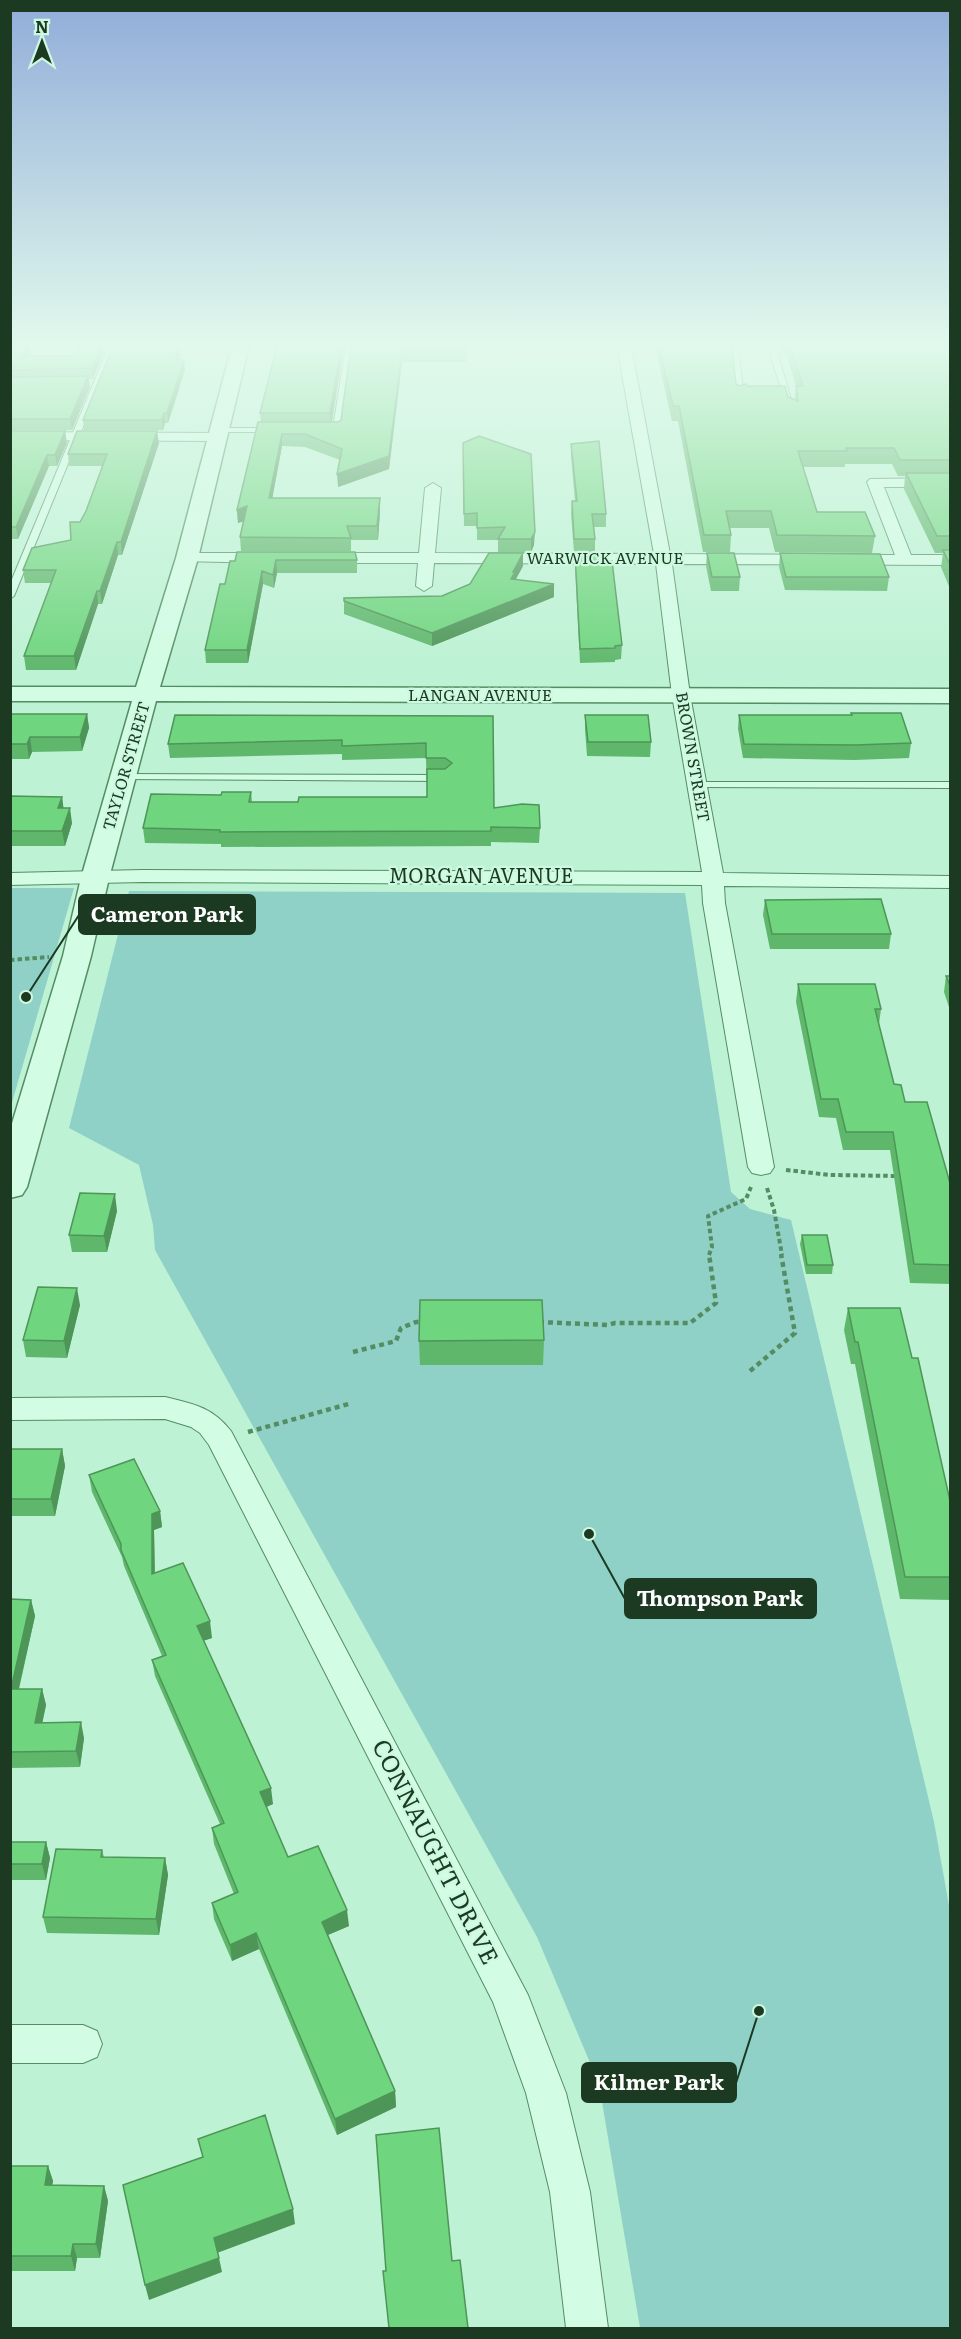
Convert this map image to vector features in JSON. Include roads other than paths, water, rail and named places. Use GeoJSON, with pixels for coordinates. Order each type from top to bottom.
{"type":"FeatureCollection","features":[{"type":"Feature","properties":{"kind":"street","name":"TAYLOR STREET"},"geometry":{"type":"LineString","coordinates":[[10,1187],[17,1138],[77,956],[95,878],[146,694],[187,558],[213,455]]}},
{"type":"Feature","properties":{"kind":"street","name":"BROWN STREET"},"geometry":{"type":"LineString","coordinates":[[644,455],[663,558],[681,695],[699,785],[713,879],[714,903],[761,1167]]}},
{"type":"Feature","properties":{"kind":"street"},"geometry":{"type":"LineString","coordinates":[[905,560],[875,482],[951,482]]}},
{"type":"Feature","properties":{"kind":"street"},"geometry":{"type":"LineString","coordinates":[[424,586],[433,489]]}},
{"type":"Feature","properties":{"kind":"street"},"geometry":{"type":"LineString","coordinates":[[187,558],[288,558]]}},
{"type":"Feature","properties":{"kind":"street","name":"WARWICK AVENUE"},"geometry":{"type":"LineString","coordinates":[[311,558],[951,560]]}},
{"type":"Feature","properties":{"kind":"street","name":"LANGAN AVENUE"},"geometry":{"type":"LineString","coordinates":[[10,694],[951,696]]}},
{"type":"Feature","properties":{"kind":"street","name":"MORGAN AVENUE"},"geometry":{"type":"LineString","coordinates":[[10,879],[678,877],[951,882]]}},
{"type":"Feature","properties":{"kind":"street","name":"CONNAUGHT DRIVE"},"geometry":{"type":"LineString","coordinates":[[10,1409],[165,1408],[190,1414],[210,1425],[221,1439],[509,1995],[546,2093],[570,2192],[587,2328]]}},
{"type":"Feature","properties":{"kind":"street"},"geometry":{"type":"LineString","coordinates":[[10,2044],[83,2044]]}},
{"type":"Feature","properties":{"kind":"lane"},"geometry":{"type":"LineString","coordinates":[[10,596],[69,455]]}},
{"type":"Feature","properties":{"kind":"lane"},"geometry":{"type":"LineString","coordinates":[[123,777],[445,778]]}},
{"type":"Feature","properties":{"kind":"lane"},"geometry":{"type":"LineString","coordinates":[[699,785],[951,785]]}},
{"type":"Feature","properties":{"kind":"place","name":"Cameron Park"},"geometry":{"type":"Point","coordinates":[26,997]}},
{"type":"Feature","properties":{"kind":"place","name":"Thompson Park"},"geometry":{"type":"Point","coordinates":[589,1534]}},
{"type":"Feature","properties":{"kind":"place","name":"Kilmer Park"},"geometry":{"type":"Point","coordinates":[759,2011]}}]}
